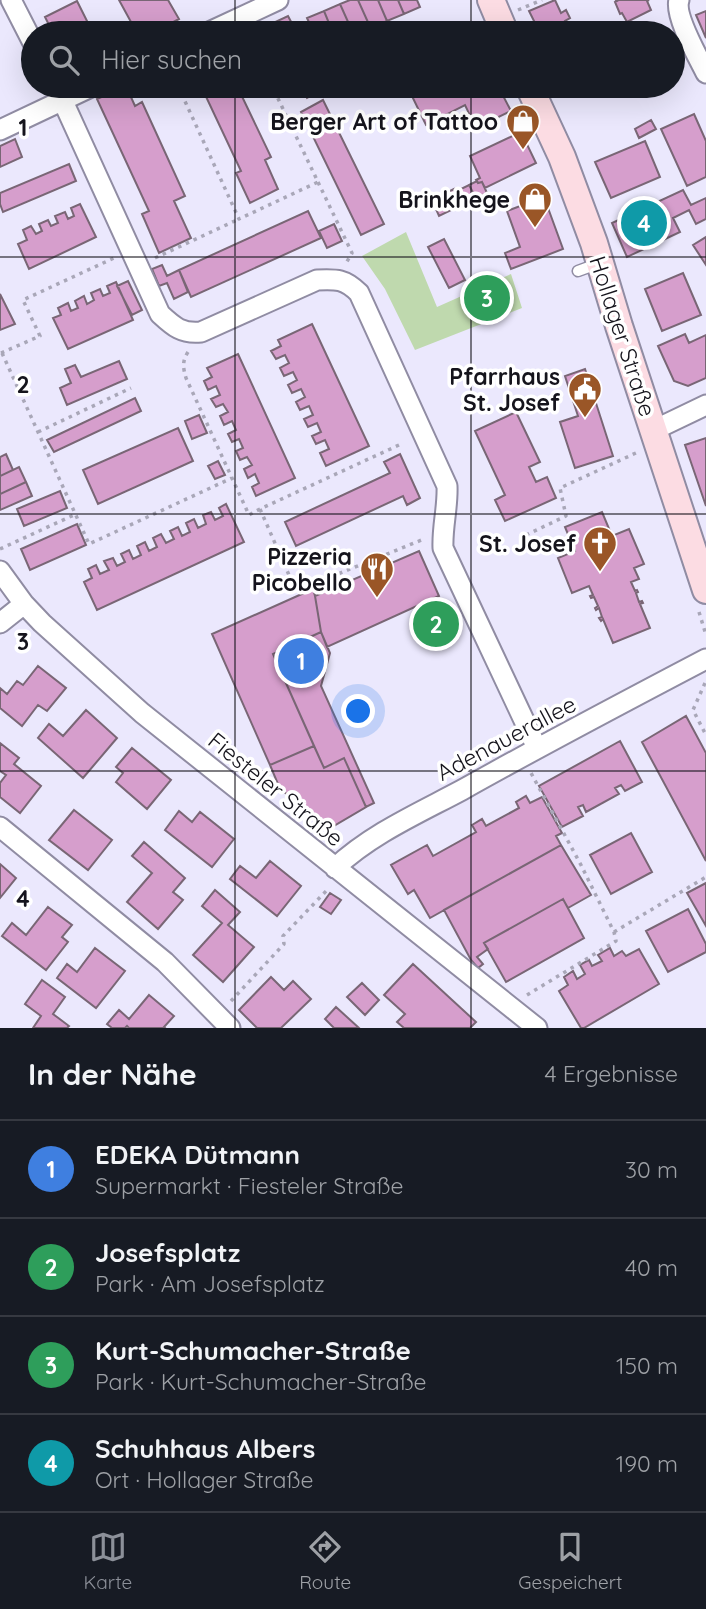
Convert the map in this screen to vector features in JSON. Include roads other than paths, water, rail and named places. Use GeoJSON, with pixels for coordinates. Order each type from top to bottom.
{"type":"FeatureCollection","features":[{"type":"Feature","properties":{"kind":"main road"},"geometry":{"type":"LineString","coordinates":[[491,0],[501,21]]}},
{"type":"Feature","properties":{"kind":"main road","name":"Hollager Straße"},"geometry":{"type":"LineString","coordinates":[[535,98],[562,157],[589,267],[706,590]]}},
{"type":"Feature","properties":{"kind":"street"},"geometry":{"type":"LineString","coordinates":[[11,0],[22,21]]}},
{"type":"Feature","properties":{"kind":"street"},"geometry":{"type":"LineString","coordinates":[[233,21],[278,0]]}},
{"type":"Feature","properties":{"kind":"street"},"geometry":{"type":"LineString","coordinates":[[679,0],[677,7],[682,21]]}},
{"type":"Feature","properties":{"kind":"street"},"geometry":{"type":"LineString","coordinates":[[685,28],[706,74]]}},
{"type":"Feature","properties":{"kind":"street"},"geometry":{"type":"LineString","coordinates":[[0,130],[52,98]]}},
{"type":"Feature","properties":{"kind":"street"},"geometry":{"type":"LineString","coordinates":[[62,98],[160,314],[174,327],[190,333],[201,332],[317,280],[337,279],[351,285],[359,293],[447,486],[442,540],[530,752]]}},
{"type":"Feature","properties":{"kind":"street"},"geometry":{"type":"LineString","coordinates":[[650,439],[706,405]]}},
{"type":"Feature","properties":{"kind":"street","name":"Fiesteler Straße"},"geometry":{"type":"LineString","coordinates":[[0,571],[42,623],[142,713],[537,1028]]}},
{"type":"Feature","properties":{"kind":"street"},"geometry":{"type":"LineString","coordinates":[[0,623],[24,604]]}},
{"type":"Feature","properties":{"kind":"street","name":"Adenauerallee"},"geometry":{"type":"LineString","coordinates":[[339,871],[353,852],[530,752],[706,659]]}},
{"type":"Feature","properties":{"kind":"street"},"geometry":{"type":"LineString","coordinates":[[0,827],[165,962],[223,1022]]}},
{"type":"Feature","properties":{"kind":"place","name":"Berger Art of Tattoo"},"geometry":{"type":"Point","coordinates":[523,151]}},
{"type":"Feature","properties":{"kind":"place","name":"Schuhhaus Albers"},"geometry":{"type":"Point","coordinates":[644,223]}},
{"type":"Feature","properties":{"kind":"place","name":"Brinkhege"},"geometry":{"type":"Point","coordinates":[535,229]}},
{"type":"Feature","properties":{"kind":"place","name":"Kurt-Schumacher-Straße"},"geometry":{"type":"Point","coordinates":[487,298]}},
{"type":"Feature","properties":{"kind":"place","name":"Pfarrhaus St. Josef"},"geometry":{"type":"Point","coordinates":[585,419]}},
{"type":"Feature","properties":{"kind":"place","name":"St. Josef"},"geometry":{"type":"Point","coordinates":[600,573]}},
{"type":"Feature","properties":{"kind":"place","name":"Pizzeria Picobello"},"geometry":{"type":"Point","coordinates":[377,599]}},
{"type":"Feature","properties":{"kind":"place","name":"Josefsplatz"},"geometry":{"type":"Point","coordinates":[436,624]}},
{"type":"Feature","properties":{"kind":"place","name":"EDEKA Dütmann"},"geometry":{"type":"Point","coordinates":[301,661]}}]}
